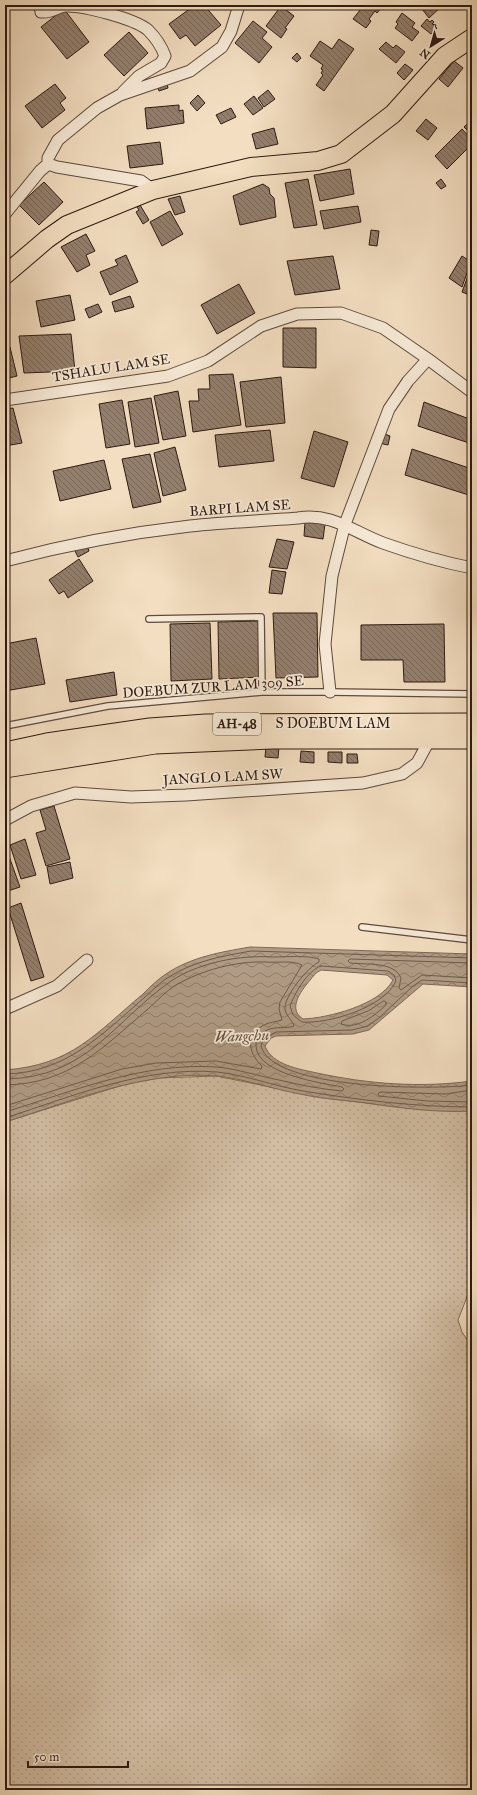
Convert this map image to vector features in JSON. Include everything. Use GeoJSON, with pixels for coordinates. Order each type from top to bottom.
{"type":"FeatureCollection","features":[{"type":"Feature","properties":{"kind":"highway","name":"S DOEBUM LAM"},"geometry":{"type":"LineString","coordinates":[[5,752],[150,728],[206,724],[472,722]]}},
{"type":"Feature","properties":{"kind":"highway","name":"S DOEBUM LAM"},"geometry":{"type":"LineString","coordinates":[[5,768],[155,744],[272,739],[472,739]]}},
{"type":"Feature","properties":{"kind":"main road"},"geometry":{"type":"LineString","coordinates":[[5,275],[47,239],[67,226],[153,190],[251,167],[318,161],[341,154],[393,114],[445,56],[472,38]]}},
{"type":"Feature","properties":{"kind":"street"},"geometry":{"type":"LineString","coordinates":[[40,5],[41,12],[50,13],[64,6],[100,12],[129,21],[148,31],[161,45],[165,56],[161,63],[139,76],[120,95]]}},
{"type":"Feature","properties":{"kind":"street"},"geometry":{"type":"LineString","coordinates":[[5,214],[40,171],[48,164],[48,158],[58,140],[97,108],[120,95],[190,70],[222,47],[228,39],[239,5]]}},
{"type":"Feature","properties":{"kind":"street"},"geometry":{"type":"LineString","coordinates":[[48,164],[57,167],[141,181],[153,190]]}},
{"type":"Feature","properties":{"kind":"street","name":"TSHALU LAM SE"},"geometry":{"type":"LineString","coordinates":[[5,400],[168,376],[208,361],[261,326],[297,314],[341,313],[383,328],[472,392]]}},
{"type":"Feature","properties":{"kind":"street"},"geometry":{"type":"LineString","coordinates":[[330,692],[325,644],[332,576],[345,524],[389,409],[408,381],[428,359]]}},
{"type":"Feature","properties":{"kind":"street","name":"BARPI LAM SE"},"geometry":{"type":"LineString","coordinates":[[5,561],[59,548],[190,526],[310,516],[324,517],[345,524],[382,542],[472,568]]}},
{"type":"Feature","properties":{"kind":"street","name":"JANGLO LAM SW"},"geometry":{"type":"LineString","coordinates":[[5,820],[31,806],[75,793],[131,797],[170,796],[364,783],[402,774],[417,763],[430,739]]}},
{"type":"Feature","properties":{"kind":"street"},"geometry":{"type":"LineString","coordinates":[[5,1009],[57,986],[88,960]]}},
{"type":"Feature","properties":{"kind":"lane"},"geometry":{"type":"LineString","coordinates":[[149,619],[261,616],[262,692]]}},
{"type":"Feature","properties":{"kind":"lane","name":"DOEBUM ZUR LAM 309 SE"},"geometry":{"type":"LineString","coordinates":[[5,726],[108,706],[262,692],[472,694]]}},
{"type":"Feature","properties":{"kind":"lane"},"geometry":{"type":"LineString","coordinates":[[362,927],[472,940]]}},
{"type":"Feature","properties":{"kind":"shaded area"},"geometry":{"type":"Polygon","coordinates":[[[216,1076],[325,1098],[408,1108],[472,1111],[472,1284],[458,1320],[462,1332],[472,1347],[472,1790],[5,1790],[5,1122],[126,1084],[158,1078],[216,1076]]]}},
{"type":"Feature","properties":{"kind":"water","name":"Wangchu"},"geometry":{"type":"Polygon","coordinates":[[[250,947],[472,954],[472,987],[423,984],[369,1030],[353,1034],[276,1036],[271,1038],[265,1046],[274,1058],[280,1062],[302,1070],[336,1077],[394,1084],[433,1084],[472,1081],[472,1111],[419,1110],[308,1096],[227,1077],[190,1075],[136,1082],[5,1122],[5,1070],[28,1067],[48,1062],[81,1045],[96,1034],[163,976],[176,968],[206,956],[250,947]],[[321,970],[316,973],[299,996],[296,1002],[298,1014],[303,1019],[314,1018],[339,1013],[365,1003],[386,989],[393,980],[387,975],[321,970]]]}},
{"type":"Feature","properties":{"kind":"building"},"geometry":{"type":"Polygon","coordinates":[[[195,5],[204,5],[221,25],[195,46],[186,35],[180,39],[169,24],[195,5]]]}},
{"type":"Feature","properties":{"kind":"building"},"geometry":{"type":"Polygon","coordinates":[[[364,5],[383,6],[377,13],[375,11],[369,19],[371,21],[366,28],[353,19],[364,5]]]}},
{"type":"Feature","properties":{"kind":"building"},"geometry":{"type":"Polygon","coordinates":[[[427,5],[443,5],[429,18],[422,9],[427,5]]]}},
{"type":"Feature","properties":{"kind":"building"},"geometry":{"type":"Polygon","coordinates":[[[281,6],[294,16],[285,28],[287,29],[281,38],[266,26],[281,6]]]}},
{"type":"Feature","properties":{"kind":"building"},"geometry":{"type":"Polygon","coordinates":[[[64,9],[89,42],[67,59],[41,27],[64,9]]]}},
{"type":"Feature","properties":{"kind":"building"},"geometry":{"type":"Polygon","coordinates":[[[402,13],[415,23],[412,27],[419,32],[412,41],[395,28],[398,24],[396,22],[402,13]]]}},
{"type":"Feature","properties":{"kind":"building"},"geometry":{"type":"Polygon","coordinates":[[[427,19],[430,22],[432,20],[434,22],[432,24],[436,25],[435,27],[437,28],[431,34],[421,26],[427,19]]]}},
{"type":"Feature","properties":{"kind":"building"},"geometry":{"type":"Polygon","coordinates":[[[253,21],[267,32],[262,38],[272,47],[259,63],[235,43],[253,21]]]}},
{"type":"Feature","properties":{"kind":"building"},"geometry":{"type":"Polygon","coordinates":[[[129,32],[148,53],[124,76],[104,55],[129,32]]]}},
{"type":"Feature","properties":{"kind":"building"},"geometry":{"type":"Polygon","coordinates":[[[339,39],[354,49],[324,91],[316,85],[323,75],[321,73],[323,70],[321,69],[323,65],[310,56],[320,41],[332,49],[339,39]]]}},
{"type":"Feature","properties":{"kind":"building"},"geometry":{"type":"Polygon","coordinates":[[[386,42],[393,48],[396,45],[405,52],[396,63],[379,49],[386,42]]]}},
{"type":"Feature","properties":{"kind":"building"},"geometry":{"type":"Polygon","coordinates":[[[297,53],[301,58],[297,62],[292,58],[297,53]]]}},
{"type":"Feature","properties":{"kind":"building"},"geometry":{"type":"Polygon","coordinates":[[[454,61],[463,68],[448,87],[439,79],[454,61]]]}},
{"type":"Feature","properties":{"kind":"building"},"geometry":{"type":"Polygon","coordinates":[[[405,64],[413,70],[404,80],[397,73],[405,64]]]}},
{"type":"Feature","properties":{"kind":"building"},"geometry":{"type":"Polygon","coordinates":[[[166,81],[168,88],[159,91],[157,84],[166,81]]]}},
{"type":"Feature","properties":{"kind":"building"},"geometry":{"type":"Polygon","coordinates":[[[55,84],[66,98],[60,103],[65,110],[42,128],[25,106],[55,84]]]}},
{"type":"Feature","properties":{"kind":"building"},"geometry":{"type":"Polygon","coordinates":[[[268,90],[275,99],[264,107],[258,98],[268,90]]]}},
{"type":"Feature","properties":{"kind":"building"},"geometry":{"type":"Polygon","coordinates":[[[198,95],[205,103],[197,111],[190,103],[198,95]]]}},
{"type":"Feature","properties":{"kind":"building"},"geometry":{"type":"Polygon","coordinates":[[[254,96],[263,108],[253,115],[244,104],[254,96]]]}},
{"type":"Feature","properties":{"kind":"building"},"geometry":{"type":"Polygon","coordinates":[[[179,105],[179,111],[183,110],[184,123],[147,129],[145,108],[179,105]]]}},
{"type":"Feature","properties":{"kind":"building"},"geometry":{"type":"Polygon","coordinates":[[[231,108],[236,117],[221,124],[216,115],[231,108]]]}},
{"type":"Feature","properties":{"kind":"building"},"geometry":{"type":"Polygon","coordinates":[[[426,119],[437,128],[428,140],[416,131],[426,119]]]}},
{"type":"Feature","properties":{"kind":"building"},"geometry":{"type":"Polygon","coordinates":[[[472,119],[472,135],[464,127],[472,119]]]}},
{"type":"Feature","properties":{"kind":"building"},"geometry":{"type":"Polygon","coordinates":[[[274,128],[278,144],[256,149],[252,134],[274,128]]]}},
{"type":"Feature","properties":{"kind":"building"},"geometry":{"type":"Polygon","coordinates":[[[462,129],[472,140],[472,144],[447,169],[435,156],[462,129]]]}},
{"type":"Feature","properties":{"kind":"building"},"geometry":{"type":"Polygon","coordinates":[[[160,142],[163,164],[130,168],[127,146],[160,142]]]}},
{"type":"Feature","properties":{"kind":"building"},"geometry":{"type":"Polygon","coordinates":[[[350,169],[354,194],[320,201],[314,175],[350,169]]]}},
{"type":"Feature","properties":{"kind":"building"},"geometry":{"type":"Polygon","coordinates":[[[308,179],[317,225],[294,228],[285,183],[308,179]]]}},
{"type":"Feature","properties":{"kind":"building"},"geometry":{"type":"Polygon","coordinates":[[[441,179],[446,186],[441,189],[436,183],[441,179]]]}},
{"type":"Feature","properties":{"kind":"building"},"geometry":{"type":"Polygon","coordinates":[[[44,182],[63,202],[39,225],[19,205],[44,182]]]}},
{"type":"Feature","properties":{"kind":"building"},"geometry":{"type":"Polygon","coordinates":[[[263,184],[269,188],[270,194],[274,198],[276,217],[240,225],[233,196],[263,184]]]}},
{"type":"Feature","properties":{"kind":"building"},"geometry":{"type":"Polygon","coordinates":[[[180,196],[185,212],[175,215],[168,199],[180,196]]]}},
{"type":"Feature","properties":{"kind":"building"},"geometry":{"type":"Polygon","coordinates":[[[140,205],[149,220],[143,224],[136,212],[139,210],[137,207],[140,205]]]}},
{"type":"Feature","properties":{"kind":"building"},"geometry":{"type":"Polygon","coordinates":[[[358,206],[361,222],[324,229],[320,211],[358,206]]]}},
{"type":"Feature","properties":{"kind":"building"},"geometry":{"type":"Polygon","coordinates":[[[170,211],[183,234],[162,246],[150,222],[170,211]]]}},
{"type":"Feature","properties":{"kind":"building"},"geometry":{"type":"Polygon","coordinates":[[[371,230],[379,231],[377,246],[369,245],[371,230]]]}},
{"type":"Feature","properties":{"kind":"building"},"geometry":{"type":"Polygon","coordinates":[[[86,234],[95,251],[86,255],[90,265],[77,272],[61,247],[86,234]]]}},
{"type":"Feature","properties":{"kind":"building"},"geometry":{"type":"Polygon","coordinates":[[[126,255],[138,282],[110,295],[100,272],[118,265],[115,260],[126,255]]]}},
{"type":"Feature","properties":{"kind":"building"},"geometry":{"type":"Polygon","coordinates":[[[333,256],[340,289],[295,295],[287,261],[333,256]]]}},
{"type":"Feature","properties":{"kind":"building"},"geometry":{"type":"Polygon","coordinates":[[[462,256],[471,262],[462,287],[449,278],[462,256]]]}},
{"type":"Feature","properties":{"kind":"building"},"geometry":{"type":"Polygon","coordinates":[[[472,265],[472,296],[462,292],[472,265]]]}},
{"type":"Feature","properties":{"kind":"building"},"geometry":{"type":"Polygon","coordinates":[[[239,284],[255,313],[217,334],[201,305],[239,284]]]}},
{"type":"Feature","properties":{"kind":"building"},"geometry":{"type":"Polygon","coordinates":[[[70,295],[75,320],[41,327],[36,301],[70,295]]]}},
{"type":"Feature","properties":{"kind":"building"},"geometry":{"type":"Polygon","coordinates":[[[130,296],[134,307],[115,312],[112,302],[130,296]]]}},
{"type":"Feature","properties":{"kind":"building"},"geometry":{"type":"Polygon","coordinates":[[[98,304],[102,312],[89,318],[85,309],[98,304]]]}},
{"type":"Feature","properties":{"kind":"building"},"geometry":{"type":"Polygon","coordinates":[[[283,328],[316,328],[316,368],[283,367],[283,328]]]}},
{"type":"Feature","properties":{"kind":"building"},"geometry":{"type":"Polygon","coordinates":[[[71,334],[75,371],[24,373],[19,336],[71,334]]]}},
{"type":"Feature","properties":{"kind":"building"},"geometry":{"type":"Polygon","coordinates":[[[10,347],[17,376],[5,379],[5,348],[10,347]]]}},
{"type":"Feature","properties":{"kind":"building"},"geometry":{"type":"Polygon","coordinates":[[[233,374],[241,425],[193,432],[189,401],[199,401],[198,389],[210,389],[209,375],[233,374]]]}},
{"type":"Feature","properties":{"kind":"building"},"geometry":{"type":"Polygon","coordinates":[[[281,377],[285,423],[246,427],[240,382],[281,377]]]}},
{"type":"Feature","properties":{"kind":"building"},"geometry":{"type":"Polygon","coordinates":[[[178,391],[186,436],[163,440],[154,396],[178,391]]]}},
{"type":"Feature","properties":{"kind":"building"},"geometry":{"type":"Polygon","coordinates":[[[151,398],[159,443],[135,447],[128,402],[151,398]]]}},
{"type":"Feature","properties":{"kind":"building"},"geometry":{"type":"Polygon","coordinates":[[[122,400],[130,444],[106,448],[99,404],[122,400]]]}},
{"type":"Feature","properties":{"kind":"building"},"geometry":{"type":"Polygon","coordinates":[[[424,402],[472,420],[472,444],[418,426],[424,402]]]}},
{"type":"Feature","properties":{"kind":"building"},"geometry":{"type":"Polygon","coordinates":[[[13,408],[22,443],[5,446],[5,409],[13,408]]]}},
{"type":"Feature","properties":{"kind":"building"},"geometry":{"type":"Polygon","coordinates":[[[270,430],[274,461],[219,467],[215,435],[270,430]]]}},
{"type":"Feature","properties":{"kind":"building"},"geometry":{"type":"Polygon","coordinates":[[[314,431],[348,442],[334,487],[301,478],[314,431]]]}},
{"type":"Feature","properties":{"kind":"building"},"geometry":{"type":"Polygon","coordinates":[[[382,433],[390,436],[388,445],[379,443],[382,433]]]}},
{"type":"Feature","properties":{"kind":"building"},"geometry":{"type":"Polygon","coordinates":[[[175,447],[186,490],[163,496],[154,453],[175,447]]]}},
{"type":"Feature","properties":{"kind":"building"},"geometry":{"type":"Polygon","coordinates":[[[412,449],[472,469],[472,496],[405,475],[412,449]]]}},
{"type":"Feature","properties":{"kind":"building"},"geometry":{"type":"Polygon","coordinates":[[[150,454],[161,502],[133,508],[122,459],[150,454]]]}},
{"type":"Feature","properties":{"kind":"building"},"geometry":{"type":"Polygon","coordinates":[[[104,460],[111,489],[60,501],[53,471],[104,460]]]}},
{"type":"Feature","properties":{"kind":"building"},"geometry":{"type":"Polygon","coordinates":[[[5,466],[8,489],[5,489],[5,466]]]}},
{"type":"Feature","properties":{"kind":"building"},"geometry":{"type":"Polygon","coordinates":[[[305,522],[325,524],[323,539],[304,536],[305,522]]]}},
{"type":"Feature","properties":{"kind":"building"},"geometry":{"type":"Polygon","coordinates":[[[277,539],[294,542],[287,569],[269,567],[277,539]]]}},
{"type":"Feature","properties":{"kind":"building"},"geometry":{"type":"Polygon","coordinates":[[[87,545],[89,551],[78,557],[75,551],[87,545]]]}},
{"type":"Feature","properties":{"kind":"building"},"geometry":{"type":"Polygon","coordinates":[[[79,559],[93,581],[68,598],[64,591],[59,594],[49,580],[79,559]]]}},
{"type":"Feature","properties":{"kind":"building"},"geometry":{"type":"Polygon","coordinates":[[[272,570],[286,572],[282,594],[269,593],[272,570]]]}},
{"type":"Feature","properties":{"kind":"building"},"geometry":{"type":"Polygon","coordinates":[[[273,613],[317,613],[318,677],[276,678],[273,613]]]}},
{"type":"Feature","properties":{"kind":"building"},"geometry":{"type":"Polygon","coordinates":[[[259,621],[261,677],[219,679],[218,622],[259,621]]]}},
{"type":"Feature","properties":{"kind":"building"},"geometry":{"type":"Polygon","coordinates":[[[210,623],[212,679],[171,681],[170,624],[210,623]]]}},
{"type":"Feature","properties":{"kind":"building"},"geometry":{"type":"Polygon","coordinates":[[[444,624],[445,682],[404,682],[403,660],[361,660],[361,625],[444,624]]]}},
{"type":"Feature","properties":{"kind":"building"},"geometry":{"type":"Polygon","coordinates":[[[36,638],[45,684],[5,691],[5,644],[36,638]]]}},
{"type":"Feature","properties":{"kind":"building"},"geometry":{"type":"Polygon","coordinates":[[[114,672],[117,695],[70,702],[66,680],[114,672]]]}},
{"type":"Feature","properties":{"kind":"building"},"geometry":{"type":"Polygon","coordinates":[[[266,746],[279,747],[278,758],[265,757],[266,746]]]}},
{"type":"Feature","properties":{"kind":"building"},"geometry":{"type":"Polygon","coordinates":[[[301,751],[314,752],[314,763],[300,762],[301,751]]]}},
{"type":"Feature","properties":{"kind":"building"},"geometry":{"type":"Polygon","coordinates":[[[328,752],[342,752],[342,763],[328,762],[328,752]]]}},
{"type":"Feature","properties":{"kind":"building"},"geometry":{"type":"Polygon","coordinates":[[[347,754],[357,754],[358,763],[347,763],[347,754]]]}},
{"type":"Feature","properties":{"kind":"building"},"geometry":{"type":"Polygon","coordinates":[[[54,806],[70,859],[46,866],[36,833],[46,830],[40,810],[54,806]]]}},
{"type":"Feature","properties":{"kind":"building"},"geometry":{"type":"Polygon","coordinates":[[[25,839],[36,875],[21,879],[10,845],[25,839]]]}},
{"type":"Feature","properties":{"kind":"building"},"geometry":{"type":"Polygon","coordinates":[[[5,845],[20,887],[5,892],[5,845]]]}},
{"type":"Feature","properties":{"kind":"building"},"geometry":{"type":"Polygon","coordinates":[[[70,862],[73,878],[50,884],[47,867],[70,862]]]}},
{"type":"Feature","properties":{"kind":"building"},"geometry":{"type":"Polygon","coordinates":[[[21,903],[44,977],[31,981],[8,908],[21,903]]]}}]}
